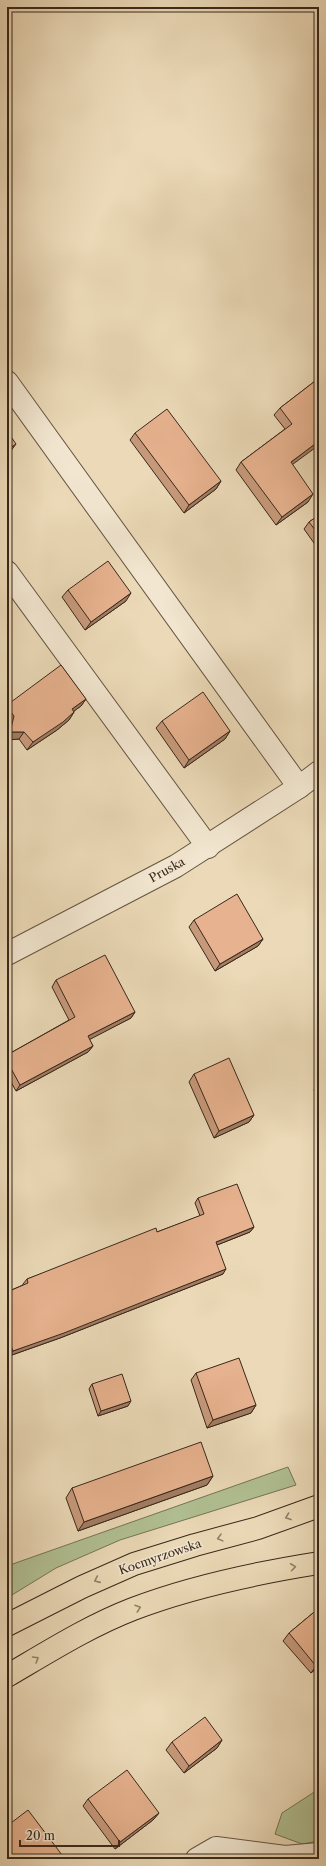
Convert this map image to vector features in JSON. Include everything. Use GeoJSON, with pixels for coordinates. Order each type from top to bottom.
{"type":"FeatureCollection","features":[{"type":"Feature","properties":{"kind":"main road","name":"Kocmyrzowska"},"geometry":{"type":"LineString","coordinates":[[7,1625],[82,1586],[134,1564],[195,1545],[258,1528],[319,1506]]}},
{"type":"Feature","properties":{"kind":"main road"},"geometry":{"type":"LineString","coordinates":[[7,1676],[64,1642],[132,1609],[202,1587],[267,1571],[319,1563]]}},
{"type":"Feature","properties":{"kind":"street"},"geometry":{"type":"LineString","coordinates":[[7,382],[299,787]]}},
{"type":"Feature","properties":{"kind":"street"},"geometry":{"type":"LineString","coordinates":[[7,572],[208,847]]}},
{"type":"Feature","properties":{"kind":"street","name":"Pruska"},"geometry":{"type":"LineString","coordinates":[[7,954],[176,866],[208,847],[299,787],[319,772]]}},
{"type":"Feature","properties":{"kind":"street"},"geometry":{"type":"LineString","coordinates":[[197,1859],[216,1848],[285,1857],[319,1854]]}},
{"type":"Feature","properties":{"kind":"green space"},"geometry":{"type":"Polygon","coordinates":[[[288,1467],[296,1485],[120,1540],[56,1568],[7,1598],[7,1566],[288,1467]]]}},
{"type":"Feature","properties":{"kind":"green space"},"geometry":{"type":"Polygon","coordinates":[[[319,1789],[319,1841],[302,1844],[275,1834],[282,1813],[319,1789]]]}},
{"type":"Feature","properties":{"kind":"building"},"geometry":{"type":"Polygon","coordinates":[[[319,378],[319,441],[291,462],[313,494],[282,517],[241,462],[292,424],[280,408],[319,378]]]}},
{"type":"Feature","properties":{"kind":"building"},"geometry":{"type":"Polygon","coordinates":[[[167,409],[221,481],[189,505],[135,433],[167,409]]]}},
{"type":"Feature","properties":{"kind":"building"},"geometry":{"type":"Polygon","coordinates":[[[7,431],[16,444],[7,450],[7,431]]]}},
{"type":"Feature","properties":{"kind":"building"},"geometry":{"type":"Polygon","coordinates":[[[319,515],[319,535],[309,522],[319,515]]]}},
{"type":"Feature","properties":{"kind":"building"},"geometry":{"type":"Polygon","coordinates":[[[108,561],[131,593],[91,622],[68,590],[108,561]]]}},
{"type":"Feature","properties":{"kind":"building"},"geometry":{"type":"Polygon","coordinates":[[[61,665],[86,699],[72,709],[74,712],[63,722],[33,742],[24,732],[10,732],[14,716],[7,705],[61,665]]]}},
{"type":"Feature","properties":{"kind":"building"},"geometry":{"type":"Polygon","coordinates":[[[203,692],[230,731],[189,760],[162,721],[203,692]]]}},
{"type":"Feature","properties":{"kind":"building"},"geometry":{"type":"Polygon","coordinates":[[[237,894],[263,939],[220,964],[194,920],[237,894]]]}},
{"type":"Feature","properties":{"kind":"building"},"geometry":{"type":"Polygon","coordinates":[[[105,955],[135,1012],[88,1036],[93,1046],[20,1085],[7,1061],[7,1055],[75,1017],[56,980],[105,955]]]}},
{"type":"Feature","properties":{"kind":"building"},"geometry":{"type":"Polygon","coordinates":[[[229,1058],[254,1115],[219,1131],[194,1074],[229,1058]]]}},
{"type":"Feature","properties":{"kind":"building"},"geometry":{"type":"Polygon","coordinates":[[[237,1184],[254,1227],[216,1242],[226,1269],[64,1333],[13,1351],[7,1336],[7,1292],[28,1283],[27,1279],[156,1228],[157,1232],[204,1214],[198,1198],[237,1184]]]}},
{"type":"Feature","properties":{"kind":"building"},"geometry":{"type":"Polygon","coordinates":[[[239,1358],[256,1405],[213,1420],[196,1373],[239,1358]]]}},
{"type":"Feature","properties":{"kind":"building"},"geometry":{"type":"Polygon","coordinates":[[[122,1374],[131,1401],[101,1411],[92,1384],[122,1374]]]}},
{"type":"Feature","properties":{"kind":"building"},"geometry":{"type":"Polygon","coordinates":[[[201,1442],[213,1476],[84,1522],[72,1488],[201,1442]]]}},
{"type":"Feature","properties":{"kind":"building"},"geometry":{"type":"Polygon","coordinates":[[[319,1608],[319,1663],[316,1666],[289,1633],[319,1608]]]}},
{"type":"Feature","properties":{"kind":"building"},"geometry":{"type":"Polygon","coordinates":[[[205,1717],[222,1740],[189,1766],[172,1742],[205,1717]]]}},
{"type":"Feature","properties":{"kind":"building"},"geometry":{"type":"Polygon","coordinates":[[[127,1770],[159,1813],[120,1842],[88,1799],[127,1770]]]}},
{"type":"Feature","properties":{"kind":"building"},"geometry":{"type":"Polygon","coordinates":[[[28,1810],[65,1859],[7,1859],[7,1826],[28,1810]]]}}]}
